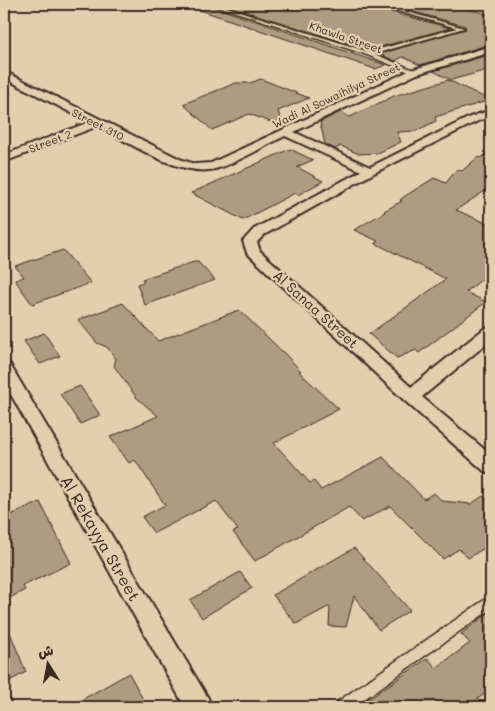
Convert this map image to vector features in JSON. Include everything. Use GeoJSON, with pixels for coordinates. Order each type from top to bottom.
{"type":"FeatureCollection","features":[{"type":"Feature","properties":{"kind":"street","name":"Wadi Al Sowaihilya Street"},"geometry":{"type":"LineString","coordinates":[[194,167],[213,166],[414,72],[491,49]]}},
{"type":"Feature","properties":{"kind":"street","name":"Street 310"},"geometry":{"type":"LineString","coordinates":[[4,74],[96,123],[178,163],[194,167]]}},
{"type":"Feature","properties":{"kind":"street","name":"Al Sanaa Street"},"geometry":{"type":"LineString","coordinates":[[491,114],[474,120],[370,171],[259,232],[250,242],[254,253],[411,397],[491,464]]}},
{"type":"Feature","properties":{"kind":"street","name":"Street 2"},"geometry":{"type":"LineString","coordinates":[[4,159],[96,123]]}},
{"type":"Feature","properties":{"kind":"street"},"geometry":{"type":"LineString","coordinates":[[285,132],[370,171]]}},
{"type":"Feature","properties":{"kind":"street"},"geometry":{"type":"LineString","coordinates":[[411,397],[491,332]]}},
{"type":"Feature","properties":{"kind":"street","name":"Al Rekayya Street"},"geometry":{"type":"LineString","coordinates":[[4,368],[199,707]]}},
{"type":"Feature","properties":{"kind":"lane","name":"Khawla Street"},"geometry":{"type":"LineString","coordinates":[[214,4],[369,54],[414,72]]}},
{"type":"Feature","properties":{"kind":"lane"},"geometry":{"type":"LineString","coordinates":[[369,54],[462,28],[375,4]]}},
{"type":"Feature","properties":{"kind":"lane"},"geometry":{"type":"LineString","coordinates":[[342,707],[491,602]]}},
{"type":"Feature","properties":{"kind":"building"},"geometry":{"type":"Polygon","coordinates":[[[192,4],[210,4],[211,6],[386,65],[375,69],[191,7],[192,4]]]}},
{"type":"Feature","properties":{"kind":"building"},"geometry":{"type":"Polygon","coordinates":[[[222,4],[362,4],[450,28],[369,50],[222,4]]]}},
{"type":"Feature","properties":{"kind":"building"},"geometry":{"type":"Polygon","coordinates":[[[403,4],[449,4],[491,15],[491,44],[420,65],[403,57],[395,61],[380,54],[466,29],[465,26],[403,9],[403,4]]]}},
{"type":"Feature","properties":{"kind":"building"},"geometry":{"type":"Polygon","coordinates":[[[491,54],[491,69],[451,80],[433,71],[491,54]]]}},
{"type":"Feature","properties":{"kind":"building"},"geometry":{"type":"Polygon","coordinates":[[[261,79],[309,98],[278,111],[284,127],[249,114],[212,130],[183,104],[236,83],[250,83],[261,79]]]}},
{"type":"Feature","properties":{"kind":"building"},"geometry":{"type":"Polygon","coordinates":[[[448,80],[490,100],[435,117],[436,121],[416,131],[397,132],[401,142],[378,153],[359,154],[341,146],[335,149],[325,144],[320,122],[340,112],[350,117],[394,96],[448,80]]]}},
{"type":"Feature","properties":{"kind":"building"},"geometry":{"type":"Polygon","coordinates":[[[290,149],[313,160],[297,167],[323,181],[298,195],[295,193],[243,220],[191,193],[290,149]]]}},
{"type":"Feature","properties":{"kind":"building"},"geometry":{"type":"Polygon","coordinates":[[[491,151],[491,187],[456,210],[491,225],[491,272],[466,292],[486,302],[419,353],[416,350],[397,358],[369,334],[446,279],[375,243],[378,241],[354,230],[402,201],[400,200],[405,196],[434,178],[446,183],[457,169],[462,171],[478,157],[481,158],[491,151]]]}},
{"type":"Feature","properties":{"kind":"building"},"geometry":{"type":"Polygon","coordinates":[[[63,250],[91,283],[32,304],[15,280],[24,277],[15,266],[63,250]]]}},
{"type":"Feature","properties":{"kind":"building"},"geometry":{"type":"Polygon","coordinates":[[[198,262],[215,280],[145,305],[137,284],[144,282],[142,279],[198,262]]]}},
{"type":"Feature","properties":{"kind":"building"},"geometry":{"type":"Polygon","coordinates":[[[123,303],[158,341],[239,310],[285,354],[301,371],[299,372],[339,409],[274,443],[310,483],[314,481],[321,490],[383,457],[424,499],[434,493],[442,501],[471,504],[483,496],[491,504],[491,544],[468,558],[459,549],[443,559],[390,506],[362,521],[349,507],[255,561],[233,532],[238,530],[216,501],[154,533],[142,517],[165,505],[135,460],[129,463],[110,437],[158,416],[136,397],[114,366],[116,359],[107,347],[97,343],[78,320],[123,303]]]}},
{"type":"Feature","properties":{"kind":"building"},"geometry":{"type":"Polygon","coordinates":[[[44,333],[60,356],[40,364],[24,341],[44,333]]]}},
{"type":"Feature","properties":{"kind":"building"},"geometry":{"type":"Polygon","coordinates":[[[80,386],[100,415],[80,424],[60,394],[80,386]]]}},
{"type":"Feature","properties":{"kind":"building"},"geometry":{"type":"Polygon","coordinates":[[[40,502],[71,563],[23,586],[25,590],[4,601],[4,518],[40,502]]]}},
{"type":"Feature","properties":{"kind":"building"},"geometry":{"type":"Polygon","coordinates":[[[354,548],[410,610],[379,630],[354,596],[346,627],[329,626],[330,606],[296,624],[273,595],[354,548]]]}},
{"type":"Feature","properties":{"kind":"building"},"geometry":{"type":"Polygon","coordinates":[[[240,572],[252,588],[202,618],[190,600],[240,572]]]}},
{"type":"Feature","properties":{"kind":"building"},"geometry":{"type":"Polygon","coordinates":[[[491,611],[491,689],[467,707],[357,707],[428,658],[436,668],[470,643],[461,634],[491,611]]]}},
{"type":"Feature","properties":{"kind":"building"},"geometry":{"type":"Polygon","coordinates":[[[4,618],[26,672],[4,684],[4,618]]]}},
{"type":"Feature","properties":{"kind":"building"},"geometry":{"type":"Polygon","coordinates":[[[129,673],[147,707],[69,707],[129,673]]]}}]}
